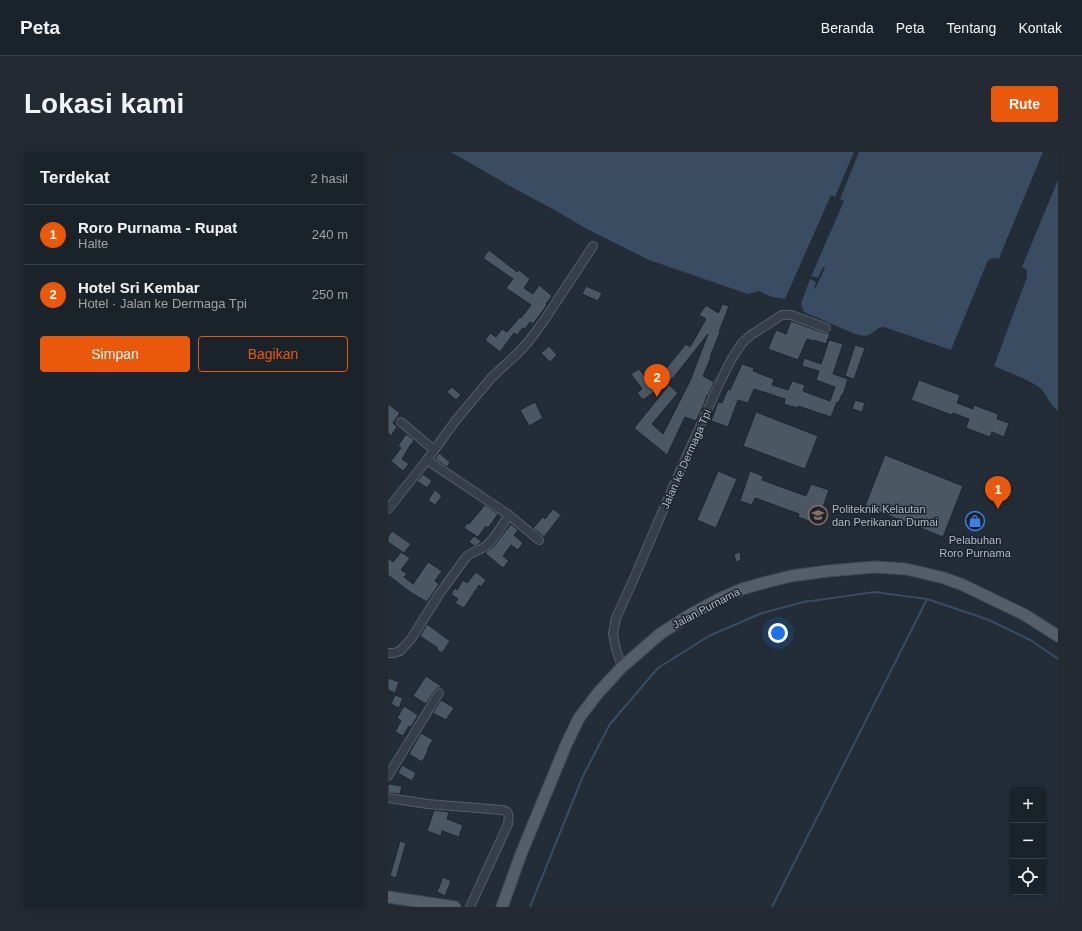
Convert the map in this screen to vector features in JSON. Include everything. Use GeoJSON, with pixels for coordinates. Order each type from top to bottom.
{"type":"FeatureCollection","features":[{"type":"Feature","properties":{"kind":"main road","name":"Jalan Purnama"},"geometry":{"type":"LineString","coordinates":[[502,907],[520,854],[579,718],[598,693],[622,667],[660,634],[691,614],[719,599],[742,589],[791,576],[874,567],[906,569],[944,578],[963,585],[1025,615],[1058,636]]}},
{"type":"Feature","properties":{"kind":"main road"},"geometry":{"type":"LineString","coordinates":[[388,897],[454,907]]}},
{"type":"Feature","properties":{"kind":"street"},"geometry":{"type":"LineString","coordinates":[[388,509],[427,460],[456,420],[492,377],[518,353],[529,340],[545,319],[593,246]]}},
{"type":"Feature","properties":{"kind":"street","name":"Jalan ke Dermaga Tpi"},"geometry":{"type":"LineString","coordinates":[[622,667],[613,634],[616,618],[731,360],[742,342],[782,316],[791,315],[826,328]]}},
{"type":"Feature","properties":{"kind":"street"},"geometry":{"type":"LineString","coordinates":[[401,422],[434,450]]}},
{"type":"Feature","properties":{"kind":"street"},"geometry":{"type":"LineString","coordinates":[[427,460],[509,515],[540,540]]}},
{"type":"Feature","properties":{"kind":"street"},"geometry":{"type":"LineString","coordinates":[[388,653],[400,651],[411,639],[440,593],[467,556],[487,545],[509,515]]}},
{"type":"Feature","properties":{"kind":"street"},"geometry":{"type":"LineString","coordinates":[[388,776],[439,693]]}},
{"type":"Feature","properties":{"kind":"street"},"geometry":{"type":"LineString","coordinates":[[388,798],[428,804],[502,810],[508,812],[508,824],[470,907]]}},
{"type":"Feature","properties":{"kind":"water"},"geometry":{"type":"Polygon","coordinates":[[[451,152],[1058,152],[1058,411],[1040,388],[1035,384],[994,366],[1027,277],[1027,270],[1018,265],[997,258],[988,260],[951,350],[884,327],[865,336],[855,334],[804,312],[801,304],[810,279],[844,201],[831,195],[785,299],[772,297],[759,291],[748,294],[649,260],[585,228],[451,152]]]}},
{"type":"Feature","properties":{"kind":"pier"},"geometry":{"type":"Polygon","coordinates":[[[854,152],[859,152],[840,199],[835,197],[854,152]]]}},
{"type":"Feature","properties":{"kind":"pier"},"geometry":{"type":"Polygon","coordinates":[[[1043,152],[1058,152],[1058,180],[1022,267],[999,258],[1043,152]]]}},
{"type":"Feature","properties":{"kind":"pier"},"geometry":{"type":"Polygon","coordinates":[[[823,267],[825,268],[815,289],[816,282],[810,279],[811,276],[818,278],[823,267]]]}},
{"type":"Feature","properties":{"kind":"building"},"geometry":{"type":"Polygon","coordinates":[[[489,250],[517,272],[519,270],[530,279],[524,288],[533,294],[539,285],[552,296],[533,324],[530,322],[525,329],[523,328],[517,335],[514,333],[500,352],[485,340],[490,333],[496,337],[502,329],[507,332],[531,305],[506,288],[513,279],[483,258],[489,250]]]}},
{"type":"Feature","properties":{"kind":"building"},"geometry":{"type":"Polygon","coordinates":[[[586,286],[602,293],[598,301],[582,294],[586,286]]]}},
{"type":"Feature","properties":{"kind":"building"},"geometry":{"type":"Polygon","coordinates":[[[722,304],[729,306],[703,376],[714,382],[696,421],[685,417],[667,455],[634,428],[669,385],[678,393],[652,424],[663,434],[690,381],[708,334],[673,378],[643,400],[637,393],[642,389],[631,374],[639,369],[652,386],[686,344],[690,347],[706,319],[699,315],[706,305],[718,313],[722,304]]]}},
{"type":"Feature","properties":{"kind":"building"},"geometry":{"type":"Polygon","coordinates":[[[791,321],[824,333],[830,333],[826,344],[807,339],[798,360],[768,349],[776,330],[786,334],[791,321]]]}},
{"type":"Feature","properties":{"kind":"building"},"geometry":{"type":"Polygon","coordinates":[[[829,340],[843,344],[833,374],[848,379],[843,395],[842,394],[839,402],[837,402],[831,417],[798,406],[797,408],[784,404],[785,399],[754,389],[748,403],[738,400],[728,427],[711,421],[718,402],[722,403],[742,364],[754,368],[753,371],[774,379],[772,385],[788,390],[792,381],[805,385],[803,391],[830,401],[835,387],[816,380],[819,371],[802,366],[804,358],[821,364],[829,340]]]}},
{"type":"Feature","properties":{"kind":"building"},"geometry":{"type":"Polygon","coordinates":[[[855,345],[865,348],[854,379],[845,376],[855,345]]]}},
{"type":"Feature","properties":{"kind":"building"},"geometry":{"type":"Polygon","coordinates":[[[549,346],[557,355],[550,362],[541,353],[549,346]]]}},
{"type":"Feature","properties":{"kind":"building"},"geometry":{"type":"Polygon","coordinates":[[[919,380],[960,395],[957,403],[973,409],[974,405],[998,414],[997,419],[1009,423],[1004,437],[992,432],[990,437],[966,428],[969,419],[953,413],[952,415],[911,400],[919,380]]]}},
{"type":"Feature","properties":{"kind":"building"},"geometry":{"type":"Polygon","coordinates":[[[452,387],[461,395],[456,400],[447,392],[452,387]]]}},
{"type":"Feature","properties":{"kind":"building"},"geometry":{"type":"Polygon","coordinates":[[[855,400],[865,403],[862,412],[852,409],[855,400]]]}},
{"type":"Feature","properties":{"kind":"building"},"geometry":{"type":"Polygon","coordinates":[[[535,402],[543,418],[529,426],[520,410],[535,402]]]}},
{"type":"Feature","properties":{"kind":"building"},"geometry":{"type":"Polygon","coordinates":[[[388,404],[400,413],[393,423],[397,427],[391,436],[388,433],[388,404]]]}},
{"type":"Feature","properties":{"kind":"building"},"geometry":{"type":"Polygon","coordinates":[[[756,412],[818,436],[805,469],[743,446],[756,412]]]}},
{"type":"Feature","properties":{"kind":"building"},"geometry":{"type":"Polygon","coordinates":[[[406,434],[414,440],[402,459],[409,464],[403,471],[391,461],[401,448],[398,446],[406,434]]]}},
{"type":"Feature","properties":{"kind":"building"},"geometry":{"type":"Polygon","coordinates":[[[439,453],[450,462],[447,467],[435,459],[439,453]]]}},
{"type":"Feature","properties":{"kind":"building"},"geometry":{"type":"Polygon","coordinates":[[[885,455],[963,486],[943,537],[865,506],[885,455]]]}},
{"type":"Feature","properties":{"kind":"building"},"geometry":{"type":"Polygon","coordinates":[[[718,471],[737,479],[716,528],[697,520],[718,471]]]}},
{"type":"Feature","properties":{"kind":"building"},"geometry":{"type":"Polygon","coordinates":[[[750,471],[763,476],[762,480],[806,496],[811,484],[829,490],[817,524],[798,517],[799,514],[755,498],[752,505],[740,501],[750,471]]]}},
{"type":"Feature","properties":{"kind":"building"},"geometry":{"type":"Polygon","coordinates":[[[423,474],[432,481],[427,488],[417,481],[423,474]]]}},
{"type":"Feature","properties":{"kind":"building"},"geometry":{"type":"Polygon","coordinates":[[[435,490],[442,496],[435,505],[428,500],[435,490]]]}},
{"type":"Feature","properties":{"kind":"building"},"geometry":{"type":"Polygon","coordinates":[[[485,505],[498,514],[488,528],[486,526],[478,537],[464,528],[485,505]]]}},
{"type":"Feature","properties":{"kind":"building"},"geometry":{"type":"Polygon","coordinates":[[[553,509],[561,515],[544,537],[533,528],[543,517],[545,519],[553,509]]]}},
{"type":"Feature","properties":{"kind":"building"},"geometry":{"type":"Polygon","coordinates":[[[511,524],[518,530],[514,535],[523,543],[518,550],[511,545],[503,556],[509,561],[503,568],[485,553],[494,546],[511,524]]]}},
{"type":"Feature","properties":{"kind":"building"},"geometry":{"type":"Polygon","coordinates":[[[392,531],[411,544],[404,553],[388,542],[388,537],[392,531]]]}},
{"type":"Feature","properties":{"kind":"building"},"geometry":{"type":"Polygon","coordinates":[[[474,536],[482,542],[475,546],[469,542],[474,536]]]}},
{"type":"Feature","properties":{"kind":"building"},"geometry":{"type":"Polygon","coordinates":[[[401,552],[410,558],[401,570],[407,574],[404,577],[413,584],[428,562],[442,571],[435,581],[439,584],[427,602],[410,592],[388,575],[388,558],[393,562],[401,552]]]}},
{"type":"Feature","properties":{"kind":"building"},"geometry":{"type":"Polygon","coordinates":[[[740,552],[741,560],[736,562],[734,554],[740,552]]]}},
{"type":"Feature","properties":{"kind":"building"},"geometry":{"type":"Polygon","coordinates":[[[476,572],[486,580],[481,587],[479,585],[464,608],[455,603],[458,599],[451,594],[455,588],[457,590],[463,580],[467,583],[476,572]]]}},
{"type":"Feature","properties":{"kind":"building"},"geometry":{"type":"Polygon","coordinates":[[[427,624],[450,641],[442,653],[437,650],[438,648],[420,636],[427,624]]]}},
{"type":"Feature","properties":{"kind":"building"},"geometry":{"type":"Polygon","coordinates":[[[426,676],[441,686],[435,690],[426,704],[413,696],[426,676]]]}},
{"type":"Feature","properties":{"kind":"building"},"geometry":{"type":"Polygon","coordinates":[[[388,678],[399,682],[395,693],[388,690],[388,678]]]}},
{"type":"Feature","properties":{"kind":"building"},"geometry":{"type":"Polygon","coordinates":[[[395,695],[403,698],[399,708],[391,704],[395,695]]]}},
{"type":"Feature","properties":{"kind":"building"},"geometry":{"type":"Polygon","coordinates":[[[441,700],[454,708],[446,720],[433,713],[441,700]]]}},
{"type":"Feature","properties":{"kind":"building"},"geometry":{"type":"Polygon","coordinates":[[[404,706],[418,715],[411,727],[409,726],[403,736],[395,732],[401,721],[397,718],[404,706]]]}},
{"type":"Feature","properties":{"kind":"building"},"geometry":{"type":"Polygon","coordinates":[[[421,733],[433,740],[422,762],[409,754],[421,733]]]}},
{"type":"Feature","properties":{"kind":"building"},"geometry":{"type":"Polygon","coordinates":[[[402,765],[416,773],[412,781],[398,773],[402,765]]]}},
{"type":"Feature","properties":{"kind":"building"},"geometry":{"type":"Polygon","coordinates":[[[388,784],[402,786],[400,794],[388,793],[388,784]]]}},
{"type":"Feature","properties":{"kind":"building"},"geometry":{"type":"Polygon","coordinates":[[[434,810],[449,812],[447,819],[463,825],[459,837],[442,831],[441,836],[427,831],[434,810]]]}},
{"type":"Feature","properties":{"kind":"building"},"geometry":{"type":"Polygon","coordinates":[[[400,841],[406,843],[396,878],[390,876],[400,841]]]}},
{"type":"Feature","properties":{"kind":"building"},"geometry":{"type":"Polygon","coordinates":[[[443,877],[451,881],[445,896],[437,892],[443,877]]]}},
{"type":"Feature","properties":{"kind":"waterway"},"geometry":{"type":"LineString","coordinates":[[530,907],[583,776],[610,724],[658,668],[709,636],[762,613],[804,602],[875,592],[927,599],[989,620],[1032,641],[1058,659]]}},
{"type":"Feature","properties":{"kind":"waterway"},"geometry":{"type":"LineString","coordinates":[[772,907],[927,599]]}},
{"type":"Feature","properties":{"kind":"place","name":"Hotel Sri Kembar"},"geometry":{"type":"Point","coordinates":[657,397]}},
{"type":"Feature","properties":{"kind":"place","name":"Roro Purnama - Rupat"},"geometry":{"type":"Point","coordinates":[998,509]}},
{"type":"Feature","properties":{"kind":"place","name":"Politeknik Kelautan dan Perikanan Dumai"},"geometry":{"type":"Point","coordinates":[818,515]}},
{"type":"Feature","properties":{"kind":"place","name":"Pelabuhan Roro Purnama"},"geometry":{"type":"Point","coordinates":[975,521]}}]}
